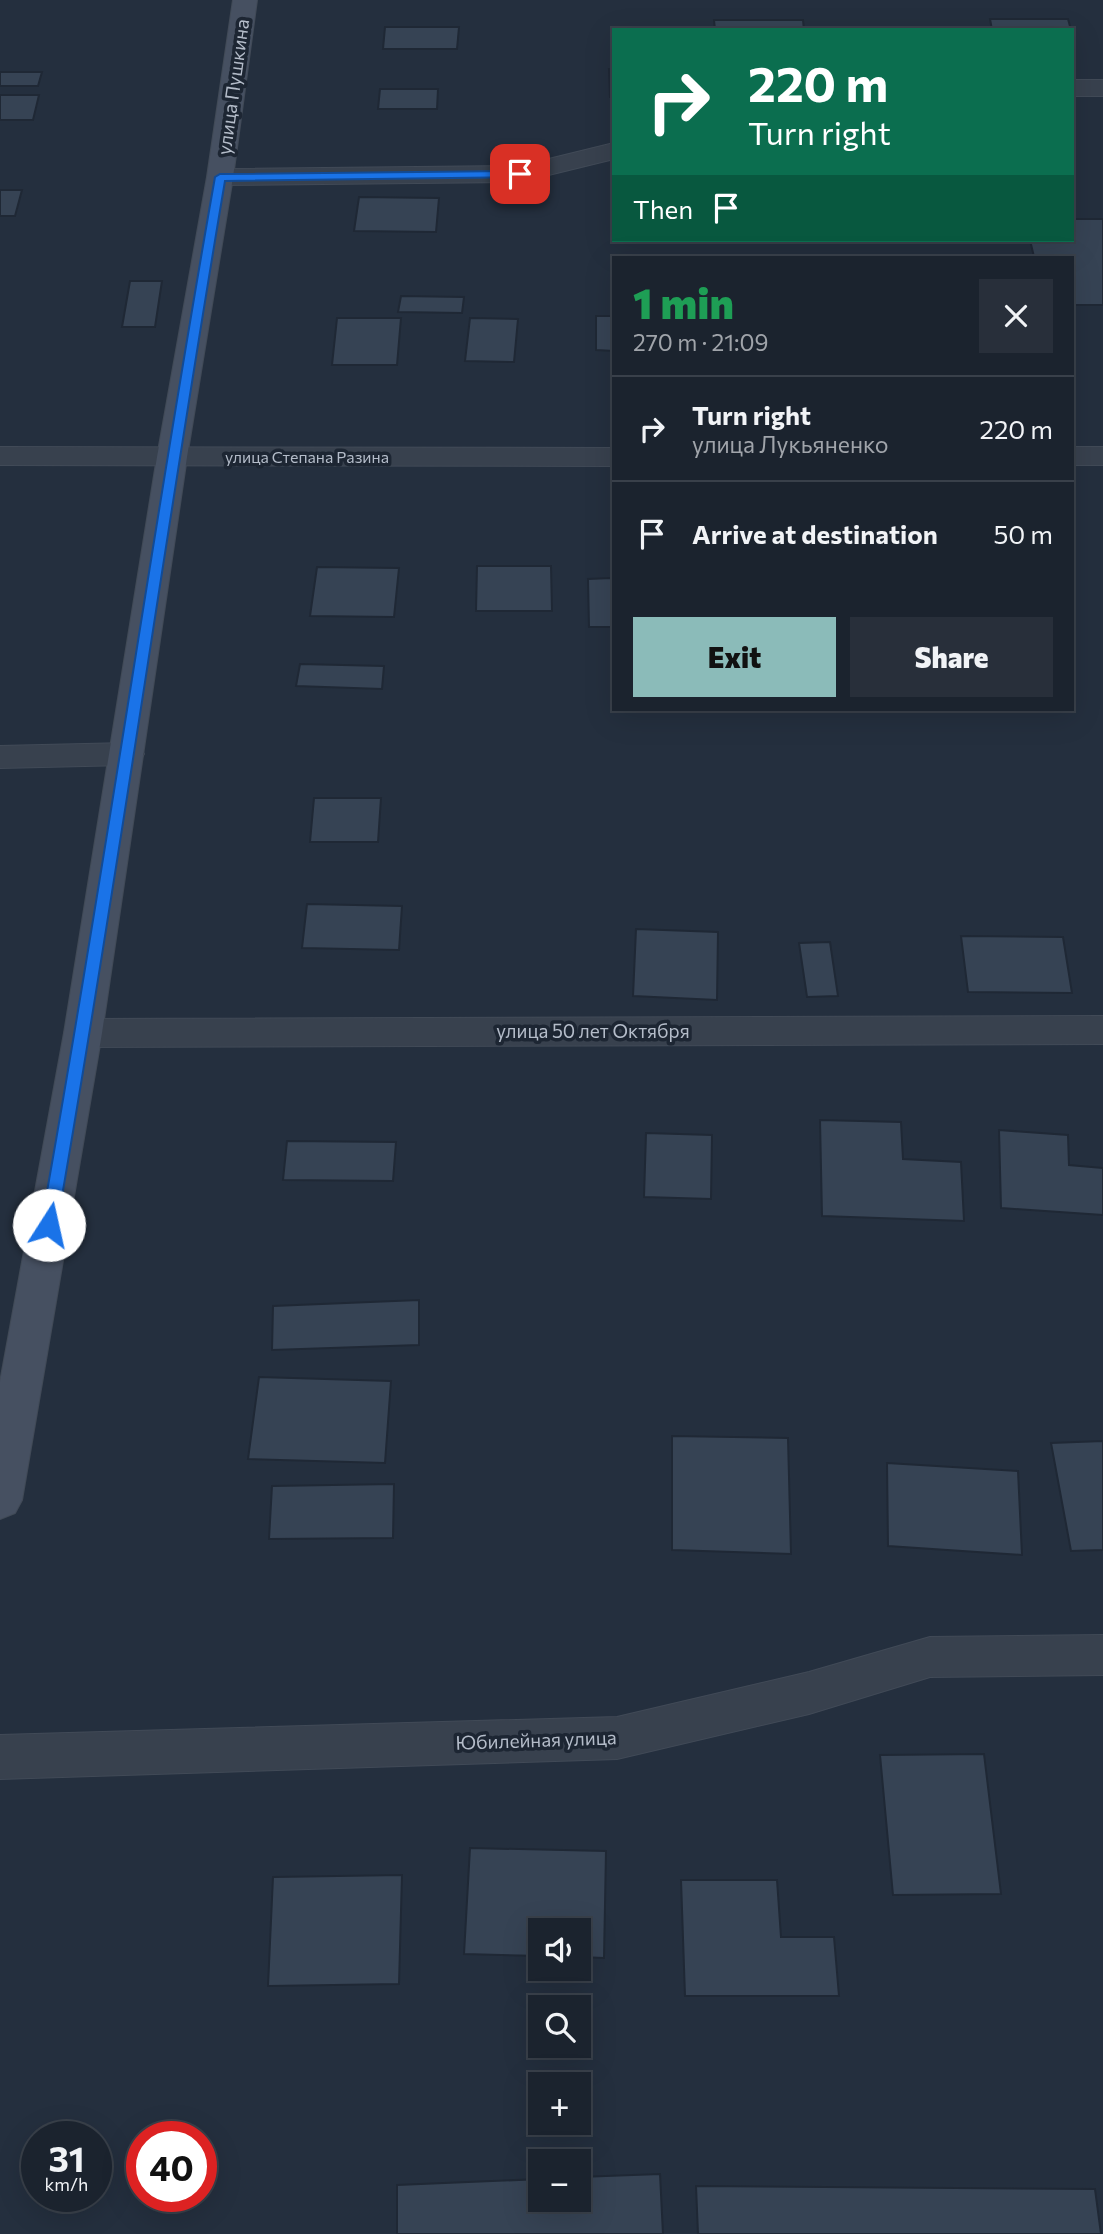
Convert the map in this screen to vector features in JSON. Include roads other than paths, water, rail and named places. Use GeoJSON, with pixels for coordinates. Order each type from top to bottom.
{"type":"FeatureCollection","features":[{"type":"Feature","properties":{"kind":"street","name":"улица Пушкина"},"geometry":{"type":"LineString","coordinates":[[0,1500],[83,1033],[172,457],[220,177],[245,0]]}},
{"type":"Feature","properties":{"kind":"street"},"geometry":{"type":"LineString","coordinates":[[1074,88],[1103,88]]}},
{"type":"Feature","properties":{"kind":"street"},"geometry":{"type":"LineString","coordinates":[[220,177],[520,174],[612,151]]}},
{"type":"Feature","properties":{"kind":"street","name":"улица Степана Разина"},"geometry":{"type":"LineString","coordinates":[[0,456],[612,457]]}},
{"type":"Feature","properties":{"kind":"street"},"geometry":{"type":"LineString","coordinates":[[1074,456],[1103,456]]}},
{"type":"Feature","properties":{"kind":"street"},"geometry":{"type":"LineString","coordinates":[[0,757],[127,754]]}},
{"type":"Feature","properties":{"kind":"street","name":"улица 50 лет Октября"},"geometry":{"type":"LineString","coordinates":[[83,1033],[1103,1030]]}},
{"type":"Feature","properties":{"kind":"street","name":"Юбилейная улица"},"geometry":{"type":"LineString","coordinates":[[0,1757],[617,1738],[809,1693],[930,1657],[1103,1655]]}}]}
